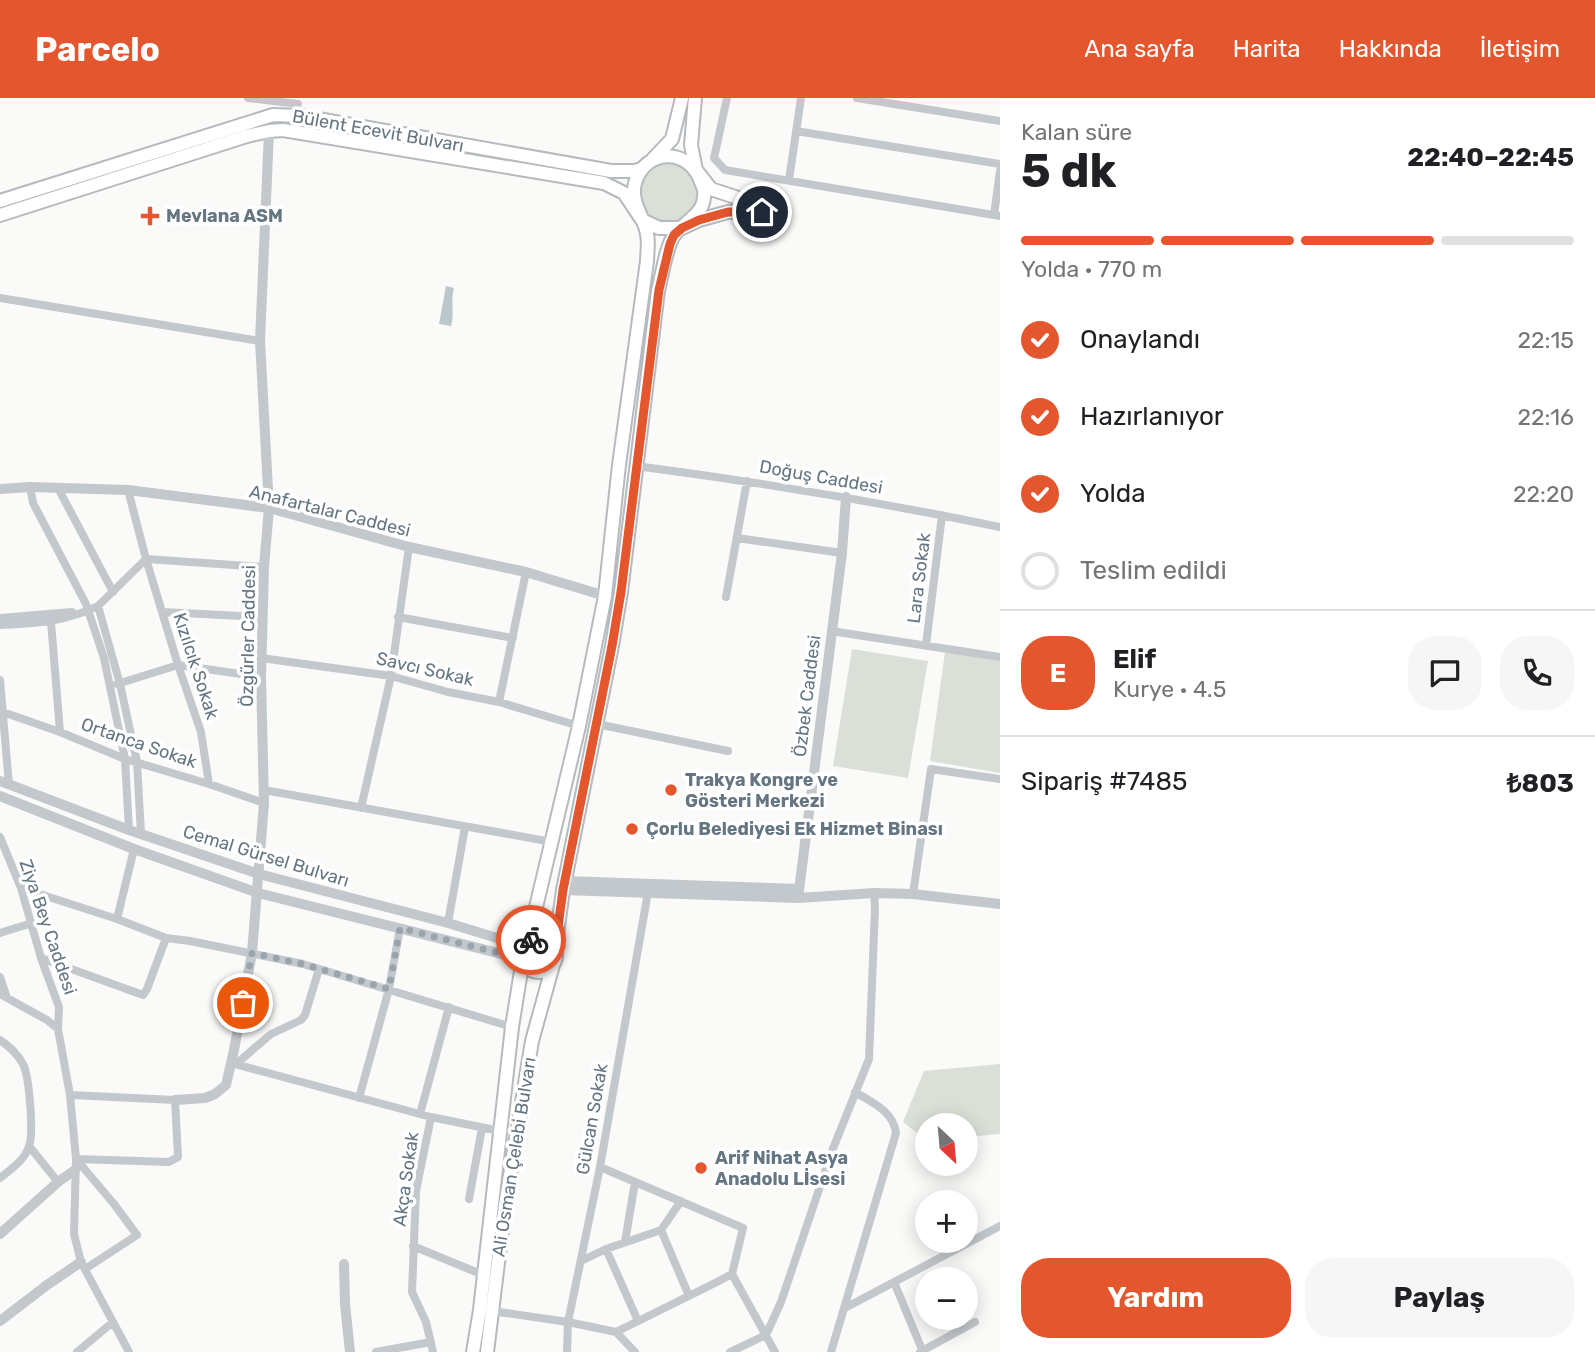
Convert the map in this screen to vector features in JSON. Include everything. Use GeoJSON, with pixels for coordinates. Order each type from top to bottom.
{"type":"FeatureCollection","features":[{"type":"Feature","properties":{"kind":"main road"},"geometry":{"type":"LineString","coordinates":[[682,98],[672,139],[642,169],[633,193],[648,234],[647,261],[619,464],[605,596],[579,726],[530,941],[522,953],[528,968],[539,972],[553,965],[555,960],[564,885],[617,614],[659,290],[674,235],[697,214],[705,197],[691,145],[695,98]]}},
{"type":"Feature","properties":{"kind":"main road","name":"Bülent Ecevit Bulvarı"},"geometry":{"type":"LineString","coordinates":[[0,201],[297,106],[611,171],[642,169]]}},
{"type":"Feature","properties":{"kind":"main road"},"geometry":{"type":"LineString","coordinates":[[0,215],[247,136],[283,130],[604,183],[624,193],[642,220],[659,228],[682,228],[728,212],[764,211],[764,207],[760,205],[711,190],[696,170],[683,159],[665,156],[653,159]]}},
{"type":"Feature","properties":{"kind":"main road"},"geometry":{"type":"LineString","coordinates":[[530,941],[543,938],[555,949]]}},
{"type":"Feature","properties":{"kind":"main road","name":"Ali Osman Çelebi Bulvarı"},"geometry":{"type":"LineString","coordinates":[[473,1352],[512,1027],[523,961]]}},
{"type":"Feature","properties":{"kind":"main road","name":"Ali Osman Çelebi Bulvarı"},"geometry":{"type":"LineString","coordinates":[[487,1352],[505,1206],[532,1041],[553,965]]}},
{"type":"Feature","properties":{"kind":"street"},"geometry":{"type":"LineString","coordinates":[[248,98],[297,106]]}},
{"type":"Feature","properties":{"kind":"street"},"geometry":{"type":"LineString","coordinates":[[727,98],[714,158],[725,170],[997,215],[1000,171]]}},
{"type":"Feature","properties":{"kind":"street"},"geometry":{"type":"LineString","coordinates":[[789,180],[801,98]]}},
{"type":"Feature","properties":{"kind":"street"},"geometry":{"type":"LineString","coordinates":[[857,98],[1000,121]]}},
{"type":"Feature","properties":{"kind":"street","name":"Özgürler Caddesi"},"geometry":{"type":"LineString","coordinates":[[175,1100],[205,1098],[226,1085],[234,1064],[252,953],[258,893],[264,803],[262,617],[269,508],[260,341],[269,131]]}},
{"type":"Feature","properties":{"kind":"street"},"geometry":{"type":"LineString","coordinates":[[796,131],[1000,164]]}},
{"type":"Feature","properties":{"kind":"street"},"geometry":{"type":"LineString","coordinates":[[0,298],[260,341]]}},
{"type":"Feature","properties":{"kind":"street","name":"Doğuş Caddesi"},"geometry":{"type":"LineString","coordinates":[[636,466],[846,497],[1000,527]]}},
{"type":"Feature","properties":{"kind":"street"},"geometry":{"type":"LineString","coordinates":[[726,597],[747,481]]}},
{"type":"Feature","properties":{"kind":"street"},"geometry":{"type":"LineString","coordinates":[[30,487],[33,503],[89,611],[116,685],[125,759],[129,830]]}},
{"type":"Feature","properties":{"kind":"street","name":"Anafartalar Caddesi"},"geometry":{"type":"LineString","coordinates":[[0,489],[30,487],[128,490],[269,508],[409,547],[526,572],[605,596]]}},
{"type":"Feature","properties":{"kind":"street"},"geometry":{"type":"LineString","coordinates":[[58,488],[113,592]]}},
{"type":"Feature","properties":{"kind":"street","name":"Kızılcık Sokak"},"geometry":{"type":"LineString","coordinates":[[128,490],[146,559],[201,732],[209,784]]}},
{"type":"Feature","properties":{"kind":"street","name":"Özbek Caddesi"},"geometry":{"type":"LineString","coordinates":[[799,894],[842,554],[846,497]]}},
{"type":"Feature","properties":{"kind":"street","name":"Lara Sokak"},"geometry":{"type":"LineString","coordinates":[[926,645],[942,515]]}},
{"type":"Feature","properties":{"kind":"street"},"geometry":{"type":"LineString","coordinates":[[737,538],[842,554]]}},
{"type":"Feature","properties":{"kind":"street"},"geometry":{"type":"LineString","coordinates":[[361,808],[391,676],[409,547]]}},
{"type":"Feature","properties":{"kind":"street"},"geometry":{"type":"LineString","coordinates":[[0,625],[51,622],[89,611],[98,606],[146,559],[264,567]]}},
{"type":"Feature","properties":{"kind":"street"},"geometry":{"type":"LineString","coordinates":[[499,702],[526,572]]}},
{"type":"Feature","properties":{"kind":"street"},"geometry":{"type":"LineString","coordinates":[[605,596],[617,614]]}},
{"type":"Feature","properties":{"kind":"street"},"geometry":{"type":"LineString","coordinates":[[98,606],[137,762],[141,834]]}},
{"type":"Feature","properties":{"kind":"street"},"geometry":{"type":"LineString","coordinates":[[0,618],[89,611]]}},
{"type":"Feature","properties":{"kind":"street"},"geometry":{"type":"LineString","coordinates":[[162,611],[262,617]]}},
{"type":"Feature","properties":{"kind":"street"},"geometry":{"type":"LineString","coordinates":[[398,617],[513,638]]}},
{"type":"Feature","properties":{"kind":"street"},"geometry":{"type":"LineString","coordinates":[[51,622],[60,732]]}},
{"type":"Feature","properties":{"kind":"street"},"geometry":{"type":"LineString","coordinates":[[831,631],[1000,657]]}},
{"type":"Feature","properties":{"kind":"street","name":"Savcı Sokak"},"geometry":{"type":"LineString","coordinates":[[261,658],[391,676],[448,692],[499,702],[579,726]]}},
{"type":"Feature","properties":{"kind":"street"},"geometry":{"type":"LineString","coordinates":[[116,685],[178,665],[261,677]]}},
{"type":"Feature","properties":{"kind":"street"},"geometry":{"type":"LineString","coordinates":[[0,680],[2,781]]}},
{"type":"Feature","properties":{"kind":"street","name":"Ortanca Sokak"},"geometry":{"type":"LineString","coordinates":[[1,712],[60,732],[125,759],[264,803]]}},
{"type":"Feature","properties":{"kind":"street"},"geometry":{"type":"LineString","coordinates":[[597,724],[729,751]]}},
{"type":"Feature","properties":{"kind":"street"},"geometry":{"type":"LineString","coordinates":[[913,894],[931,769],[1000,779]]}},
{"type":"Feature","properties":{"kind":"street","name":"Cemal Gürsel Bulvarı"},"geometry":{"type":"LineString","coordinates":[[2,781],[129,830],[259,874],[448,923],[510,942],[530,941]]}},
{"type":"Feature","properties":{"kind":"street"},"geometry":{"type":"LineString","coordinates":[[264,790],[552,842]]}},
{"type":"Feature","properties":{"kind":"street","name":"Cemal Gürsel Bulvarı"},"geometry":{"type":"LineString","coordinates":[[0,796],[134,849],[258,893],[523,961]]}},
{"type":"Feature","properties":{"kind":"street"},"geometry":{"type":"LineString","coordinates":[[448,923],[466,827]]}},
{"type":"Feature","properties":{"kind":"street","name":"Ziya Bey Caddesi"},"geometry":{"type":"LineString","coordinates":[[0,837],[2,850],[21,888],[41,958],[59,1007],[58,1029],[70,1095],[75,1165],[74,1234],[83,1266],[129,1352]]}},
{"type":"Feature","properties":{"kind":"street"},"geometry":{"type":"LineString","coordinates":[[117,919],[134,849]]}},
{"type":"Feature","properties":{"kind":"street"},"geometry":{"type":"LineString","coordinates":[[564,885],[648,892],[748,892]]}},
{"type":"Feature","properties":{"kind":"street"},"geometry":{"type":"LineString","coordinates":[[564,885],[799,894],[913,894],[1000,904]]}},
{"type":"Feature","properties":{"kind":"street"},"geometry":{"type":"LineString","coordinates":[[21,888],[166,938],[252,953],[319,969],[512,1027]]}},
{"type":"Feature","properties":{"kind":"street","name":"Gülcan Sokak"},"geometry":{"type":"LineString","coordinates":[[567,1352],[568,1322],[600,1167],[648,892]]}},
{"type":"Feature","properties":{"kind":"street"},"geometry":{"type":"LineString","coordinates":[[730,1352],[766,1335],[781,1302],[832,1151],[869,1059],[874,893]]}},
{"type":"Feature","properties":{"kind":"street"},"geometry":{"type":"LineString","coordinates":[[0,933],[32,923]]}},
{"type":"Feature","properties":{"kind":"street"},"geometry":{"type":"LineString","coordinates":[[359,1098],[389,989],[400,928]]}},
{"type":"Feature","properties":{"kind":"street"},"geometry":{"type":"LineString","coordinates":[[41,958],[143,995],[166,938]]}},
{"type":"Feature","properties":{"kind":"street"},"geometry":{"type":"LineString","coordinates":[[234,1064],[271,1034],[305,1015],[319,969]]}},
{"type":"Feature","properties":{"kind":"street"},"geometry":{"type":"LineString","coordinates":[[0,977],[4,996],[58,1029]]}},
{"type":"Feature","properties":{"kind":"street","name":"Akça Sokak"},"geometry":{"type":"LineString","coordinates":[[420,1114],[449,1007]]}},
{"type":"Feature","properties":{"kind":"street"},"geometry":{"type":"LineString","coordinates":[[0,1040],[11,1047],[24,1066],[31,1132],[29,1146],[20,1162],[0,1178]]}},
{"type":"Feature","properties":{"kind":"street"},"geometry":{"type":"LineString","coordinates":[[234,1064],[430,1117],[500,1131]]}},
{"type":"Feature","properties":{"kind":"street"},"geometry":{"type":"LineString","coordinates":[[831,1352],[896,1133],[889,1115],[855,1092]]}},
{"type":"Feature","properties":{"kind":"street"},"geometry":{"type":"LineString","coordinates":[[0,1234],[75,1165],[169,1162],[178,1157],[175,1100],[70,1095]]}},
{"type":"Feature","properties":{"kind":"street","name":"Akça Sokak"},"geometry":{"type":"LineString","coordinates":[[430,1117],[416,1191],[412,1292],[426,1322],[433,1352]]}},
{"type":"Feature","properties":{"kind":"street"},"geometry":{"type":"LineString","coordinates":[[469,1199],[482,1128]]}},
{"type":"Feature","properties":{"kind":"street"},"geometry":{"type":"LineString","coordinates":[[29,1146],[58,1182]]}},
{"type":"Feature","properties":{"kind":"street"},"geometry":{"type":"LineString","coordinates":[[0,1321],[47,1284],[136,1235],[114,1204],[75,1165]]}},
{"type":"Feature","properties":{"kind":"street"},"geometry":{"type":"LineString","coordinates":[[600,1167],[743,1228],[732,1273],[775,1352]]}},
{"type":"Feature","properties":{"kind":"street"},"geometry":{"type":"LineString","coordinates":[[625,1242],[635,1182]]}},
{"type":"Feature","properties":{"kind":"street"},"geometry":{"type":"LineString","coordinates":[[581,1261],[606,1249],[661,1230],[681,1201]]}},
{"type":"Feature","properties":{"kind":"street"},"geometry":{"type":"LineString","coordinates":[[845,1308],[1000,1226]]}},
{"type":"Feature","properties":{"kind":"street"},"geometry":{"type":"LineString","coordinates":[[661,1230],[689,1296]]}},
{"type":"Feature","properties":{"kind":"street"},"geometry":{"type":"LineString","coordinates":[[413,1246],[476,1272],[482,1277]]}},
{"type":"Feature","properties":{"kind":"street"},"geometry":{"type":"LineString","coordinates":[[606,1249],[638,1321]]}},
{"type":"Feature","properties":{"kind":"street"},"geometry":{"type":"LineString","coordinates":[[344,1264],[350,1352]]}},
{"type":"Feature","properties":{"kind":"street"},"geometry":{"type":"LineString","coordinates":[[616,1332],[732,1273]]}},
{"type":"Feature","properties":{"kind":"street"},"geometry":{"type":"LineString","coordinates":[[894,1282],[922,1352],[961,1330]]}},
{"type":"Feature","properties":{"kind":"street"},"geometry":{"type":"LineString","coordinates":[[492,1311],[616,1332],[635,1352]]}},
{"type":"Feature","properties":{"kind":"street"},"geometry":{"type":"LineString","coordinates":[[77,1352],[113,1322]]}},
{"type":"Feature","properties":{"kind":"street"},"geometry":{"type":"LineString","coordinates":[[376,1352],[431,1342]]}},
{"type":"Feature","properties":{"kind":"shaded area"},"geometry":{"type":"Polygon","coordinates":[[[668,164],[685,169],[693,177],[698,194],[693,211],[685,219],[668,224],[651,219],[643,211],[638,194],[643,177],[651,169],[668,164]]]}},
{"type":"Feature","properties":{"kind":"shaded area"},"geometry":{"type":"Polygon","coordinates":[[[446,286],[454,288],[451,326],[439,324],[446,286]]]}},
{"type":"Feature","properties":{"kind":"shaded area"},"geometry":{"type":"Polygon","coordinates":[[[852,649],[928,661],[908,778],[833,766],[852,649]]]}},
{"type":"Feature","properties":{"kind":"shaded area"},"geometry":{"type":"Polygon","coordinates":[[[945,652],[1000,661],[1000,773],[930,761],[945,652]]]}},
{"type":"Feature","properties":{"kind":"shaded area"},"geometry":{"type":"Polygon","coordinates":[[[1000,1064],[1000,1134],[978,1136],[978,1113],[915,1113],[915,1132],[903,1122],[924,1071],[1000,1064]]]}},
{"type":"Feature","properties":{"kind":"way so far"},"geometry":{"type":"LineString","coordinates":[[243,1003],[252,953],[303,964],[389,989],[400,928],[522,959],[524,947],[531,940]]}},
{"type":"Feature","properties":{"kind":"place","name":"Mevlana ASM"},"geometry":{"type":"Point","coordinates":[150,216]}},
{"type":"Feature","properties":{"kind":"place","name":"Trakya Kongre ve Gösteri Merkezi"},"geometry":{"type":"Point","coordinates":[671,790]}},
{"type":"Feature","properties":{"kind":"place","name":"Çorlu Belediyesi Ek Hizmet Binası"},"geometry":{"type":"Point","coordinates":[632,829]}},
{"type":"Feature","properties":{"kind":"place","name":"Arif Nihat Asya Anadolu Lİsesi"},"geometry":{"type":"Point","coordinates":[701,1168]}},
{"type":"Feature","properties":{"kind":"route"},"geometry":{"type":"LineString","coordinates":[[531,940],[543,938],[555,949],[563,890],[621,592],[659,290],[670,244],[674,235],[682,228],[699,220],[728,212],[762,212]]}}]}
